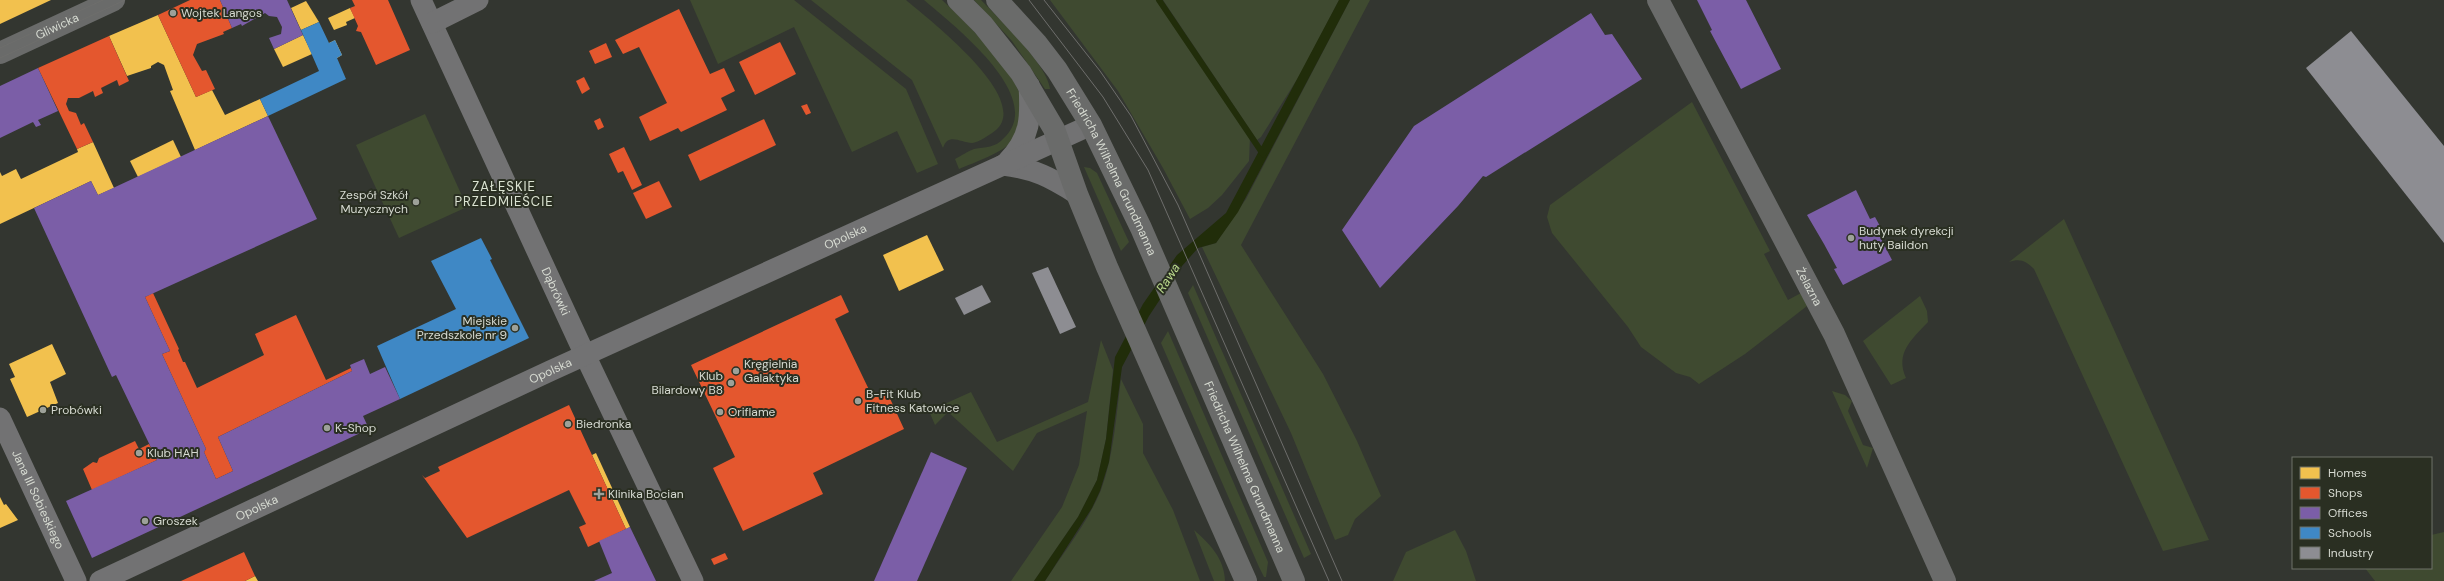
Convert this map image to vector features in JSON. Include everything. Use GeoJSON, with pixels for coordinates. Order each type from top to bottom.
{"type":"FeatureCollection","features":[{"type":"Feature","properties":{"kind":"main road","name":"Gliwicka"},"geometry":{"type":"LineString","coordinates":[[0,53],[114,0]]}},
{"type":"Feature","properties":{"kind":"main road"},"geometry":{"type":"LineString","coordinates":[[958,0],[993,37],[1029,85],[1058,139],[1077,194],[1107,267],[1246,581]]}},
{"type":"Feature","properties":{"kind":"main road","name":"Friedricha Wilhelma Grundmanna"},"geometry":{"type":"LineString","coordinates":[[997,0],[1037,44],[1058,70],[1091,125],[1141,228],[1294,581]]}},
{"type":"Feature","properties":{"kind":"main road","name":"Żelazna"},"geometry":{"type":"LineString","coordinates":[[1658,0],[1834,334],[1945,581]]}},
{"type":"Feature","properties":{"kind":"street","name":"Dąbrówki"},"geometry":{"type":"LineString","coordinates":[[421,0],[507,182],[585,355],[693,581]]}},
{"type":"Feature","properties":{"kind":"street"},"geometry":{"type":"LineString","coordinates":[[432,23],[478,0]]}},
{"type":"Feature","properties":{"kind":"street","name":"Opolska"},"geometry":{"type":"LineString","coordinates":[[1003,165],[1024,142],[1031,116],[1029,85]]}},
{"type":"Feature","properties":{"kind":"street","name":"Opolska"},"geometry":{"type":"LineString","coordinates":[[100,581],[585,355],[1091,125]]}},
{"type":"Feature","properties":{"kind":"street"},"geometry":{"type":"LineString","coordinates":[[1003,165],[1028,168],[1048,175],[1077,194]]}},
{"type":"Feature","properties":{"kind":"street","name":"Jana III Sobieskiego"},"geometry":{"type":"LineString","coordinates":[[0,418],[76,581]]}},
{"type":"Feature","properties":{"kind":"shaded area"},"geometry":{"type":"Polygon","coordinates":[[[690,0],[794,0],[906,89],[938,164],[917,173],[897,131],[852,152],[794,27],[718,64],[690,0]]]}},
{"type":"Feature","properties":{"kind":"shaded area"},"geometry":{"type":"Polygon","coordinates":[[[811,0],[906,0],[954,41],[973,60],[989,80],[1000,99],[1003,116],[996,130],[975,143],[951,139],[948,140],[943,148],[912,80],[811,0]]]}},
{"type":"Feature","properties":{"kind":"shaded area"},"geometry":{"type":"Polygon","coordinates":[[[924,0],[942,0],[963,20],[1007,71],[1021,96],[1022,106],[1020,119],[1013,140],[996,153],[959,169],[955,159],[974,149],[997,144],[1004,138],[1014,121],[1014,103],[1005,83],[991,63],[955,26],[924,0]]]}},
{"type":"Feature","properties":{"kind":"shaded area"},"geometry":{"type":"Polygon","coordinates":[[[974,0],[981,0],[1021,42],[1040,67],[1047,79],[1050,89],[1045,89],[1012,41],[974,0]]]}},
{"type":"Feature","properties":{"kind":"shaded area"},"geometry":{"type":"Polygon","coordinates":[[[1050,0],[1156,0],[1250,137],[1249,161],[1222,195],[1208,208],[1190,219],[1163,168],[1118,91],[1050,0]]]}},
{"type":"Feature","properties":{"kind":"shaded area"},"geometry":{"type":"Polygon","coordinates":[[[1163,0],[1339,0],[1301,73],[1261,137],[1257,140],[1163,0]]]}},
{"type":"Feature","properties":{"kind":"shaded area"},"geometry":{"type":"Polygon","coordinates":[[[1350,0],[1370,0],[1241,245],[1323,374],[1357,441],[1381,496],[1355,519],[1348,535],[1335,540],[1291,433],[1202,247],[1216,243],[1246,199],[1350,0]]]}},
{"type":"Feature","properties":{"kind":"shaded area"},"geometry":{"type":"Polygon","coordinates":[[[1692,102],[1770,251],[1764,254],[1788,300],[1801,293],[1807,306],[1745,354],[1699,384],[1690,377],[1676,373],[1641,347],[1628,327],[1552,233],[1547,217],[1550,205],[1692,102]]]}},
{"type":"Feature","properties":{"kind":"shaded area"},"geometry":{"type":"Polygon","coordinates":[[[425,114],[467,207],[399,238],[356,145],[425,114]]]}},
{"type":"Feature","properties":{"kind":"shaded area"},"geometry":{"type":"Polygon","coordinates":[[[1084,167],[1090,168],[1097,173],[1129,242],[1121,251],[1084,167]]]}},
{"type":"Feature","properties":{"kind":"shaded area"},"geometry":{"type":"Polygon","coordinates":[[[2064,219],[2209,540],[2163,551],[2034,269],[2020,260],[2009,262],[2064,219]]]}},
{"type":"Feature","properties":{"kind":"shaded area"},"geometry":{"type":"Polygon","coordinates":[[[1193,285],[1311,554],[1304,558],[1188,293],[1193,285]]]}},
{"type":"Feature","properties":{"kind":"shaded area"},"geometry":{"type":"Polygon","coordinates":[[[1920,296],[1927,311],[1928,322],[1906,347],[1902,361],[1906,378],[1891,385],[1863,341],[1920,296]]]}},
{"type":"Feature","properties":{"kind":"shaded area"},"geometry":{"type":"Polygon","coordinates":[[[1168,331],[1268,562],[1266,577],[1264,577],[1259,567],[1161,343],[1168,331]]]}},
{"type":"Feature","properties":{"kind":"shaded area"},"geometry":{"type":"Polygon","coordinates":[[[1101,340],[1113,370],[1106,439],[1097,480],[1078,517],[1034,581],[1011,581],[1062,507],[1079,465],[1087,411],[1037,433],[1013,471],[948,412],[935,425],[929,411],[971,392],[997,442],[1088,402],[1101,340]]]}},
{"type":"Feature","properties":{"kind":"shaded area"},"geometry":{"type":"Polygon","coordinates":[[[1121,379],[1143,424],[1143,453],[1173,510],[1200,581],[1045,581],[1083,525],[1101,490],[1112,449],[1121,379]]]}},
{"type":"Feature","properties":{"kind":"shaded area"},"geometry":{"type":"Polygon","coordinates":[[[1832,391],[1845,395],[1852,401],[1848,411],[1863,445],[1873,448],[1867,468],[1832,391]]]}},
{"type":"Feature","properties":{"kind":"shaded area"},"geometry":{"type":"Polygon","coordinates":[[[1194,530],[1211,546],[1219,558],[1225,581],[1214,581],[1194,530]]]}},
{"type":"Feature","properties":{"kind":"shaded area"},"geometry":{"type":"Polygon","coordinates":[[[1455,530],[1466,551],[1476,581],[1393,581],[1406,552],[1455,530]]]}},
{"type":"Feature","properties":{"kind":"shaded area"},"geometry":{"type":"Polygon","coordinates":[[[2444,532],[2444,581],[2375,581],[2366,569],[2432,569],[2432,535],[2444,532]]]}},
{"type":"Feature","properties":{"kind":"water","name":"Rawa"},"geometry":{"type":"Polygon","coordinates":[[[1339,0],[1350,0],[1238,212],[1216,243],[1198,248],[1182,266],[1149,316],[1122,367],[1109,462],[1100,491],[1092,508],[1045,581],[1034,581],[1078,517],[1097,480],[1106,439],[1115,357],[1143,304],[1177,255],[1226,213],[1339,0]]]}},
{"type":"Feature","properties":{"kind":"building: Homes"},"geometry":{"type":"Polygon","coordinates":[[[0,0],[51,0],[0,24],[0,0]]]}},
{"type":"Feature","properties":{"kind":"building: Homes"},"geometry":{"type":"Polygon","coordinates":[[[306,1],[319,22],[301,30],[291,8],[306,1]]]}},
{"type":"Feature","properties":{"kind":"building: Homes"},"geometry":{"type":"Polygon","coordinates":[[[350,8],[355,18],[346,22],[347,25],[334,30],[328,18],[350,8]]]}},
{"type":"Feature","properties":{"kind":"building: Homes"},"geometry":{"type":"Polygon","coordinates":[[[158,15],[196,97],[212,90],[225,115],[260,99],[268,116],[195,150],[170,91],[173,90],[164,65],[158,62],[151,66],[151,68],[127,76],[109,36],[158,15]]]}},
{"type":"Feature","properties":{"kind":"building: Homes"},"geometry":{"type":"Polygon","coordinates":[[[303,35],[312,54],[283,67],[274,49],[303,35]]]}},
{"type":"Feature","properties":{"kind":"building: Homes"},"geometry":{"type":"Polygon","coordinates":[[[335,40],[342,55],[337,58],[329,43],[335,40]]]}},
{"type":"Feature","properties":{"kind":"building: Homes"},"geometry":{"type":"Polygon","coordinates":[[[173,140],[181,157],[138,177],[130,161],[173,140]]]}},
{"type":"Feature","properties":{"kind":"building: Homes"},"geometry":{"type":"Polygon","coordinates":[[[93,142],[114,188],[98,195],[91,181],[0,224],[0,172],[2,176],[16,169],[21,179],[78,152],[77,149],[93,142]]]}},
{"type":"Feature","properties":{"kind":"building: Homes"},"geometry":{"type":"Polygon","coordinates":[[[927,235],[944,270],[899,291],[883,255],[927,235]]]}},
{"type":"Feature","properties":{"kind":"building: Homes"},"geometry":{"type":"Polygon","coordinates":[[[52,344],[66,374],[50,382],[58,403],[27,417],[10,379],[15,377],[9,364],[52,344]]]}},
{"type":"Feature","properties":{"kind":"building: Homes"},"geometry":{"type":"Polygon","coordinates":[[[596,453],[630,527],[626,529],[592,455],[596,453]]]}},
{"type":"Feature","properties":{"kind":"building: Homes"},"geometry":{"type":"Polygon","coordinates":[[[0,497],[4,505],[6,504],[18,520],[0,528],[0,497]]]}},
{"type":"Feature","properties":{"kind":"building: Homes"},"geometry":{"type":"Polygon","coordinates":[[[255,576],[258,581],[245,581],[255,576]]]}},
{"type":"Feature","properties":{"kind":"building: Shops"},"geometry":{"type":"Polygon","coordinates":[[[190,0],[220,0],[232,28],[223,32],[224,34],[197,44],[193,55],[202,71],[206,70],[215,89],[196,97],[158,15],[190,0]]]}},
{"type":"Feature","properties":{"kind":"building: Shops"},"geometry":{"type":"Polygon","coordinates":[[[352,0],[388,0],[410,50],[376,65],[361,32],[356,31],[358,26],[350,8],[355,6],[352,0]]]}},
{"type":"Feature","properties":{"kind":"building: Shops"},"geometry":{"type":"Polygon","coordinates":[[[679,9],[710,74],[724,68],[735,91],[721,98],[727,110],[681,132],[678,128],[650,141],[639,117],[667,103],[639,47],[623,54],[615,40],[679,9]]]}},
{"type":"Feature","properties":{"kind":"building: Shops"},"geometry":{"type":"Polygon","coordinates":[[[109,36],[129,81],[119,86],[117,80],[101,88],[103,93],[95,97],[93,91],[79,98],[68,98],[66,104],[69,111],[76,113],[81,125],[84,123],[93,142],[77,149],[38,68],[109,36]]]}},
{"type":"Feature","properties":{"kind":"building: Shops"},"geometry":{"type":"Polygon","coordinates":[[[780,42],[796,74],[755,95],[739,62],[780,42]]]}},
{"type":"Feature","properties":{"kind":"building: Shops"},"geometry":{"type":"Polygon","coordinates":[[[606,43],[612,57],[595,64],[589,51],[606,43]]]}},
{"type":"Feature","properties":{"kind":"building: Shops"},"geometry":{"type":"Polygon","coordinates":[[[584,77],[590,89],[582,94],[576,81],[584,77]]]}},
{"type":"Feature","properties":{"kind":"building: Shops"},"geometry":{"type":"Polygon","coordinates":[[[807,104],[811,113],[806,115],[801,106],[807,104]]]}},
{"type":"Feature","properties":{"kind":"building: Shops"},"geometry":{"type":"Polygon","coordinates":[[[600,118],[604,127],[598,130],[594,121],[600,118]]]}},
{"type":"Feature","properties":{"kind":"building: Shops"},"geometry":{"type":"Polygon","coordinates":[[[764,119],[776,145],[700,181],[688,155],[764,119]]]}},
{"type":"Feature","properties":{"kind":"building: Shops"},"geometry":{"type":"Polygon","coordinates":[[[624,147],[642,185],[632,190],[623,171],[618,173],[609,154],[624,147]]]}},
{"type":"Feature","properties":{"kind":"building: Shops"},"geometry":{"type":"Polygon","coordinates":[[[659,181],[672,207],[646,219],[633,193],[659,181]]]}},
{"type":"Feature","properties":{"kind":"building: Shops"},"geometry":{"type":"Polygon","coordinates":[[[153,293],[179,349],[178,350],[183,362],[185,362],[197,388],[264,355],[255,334],[296,315],[326,380],[351,368],[352,371],[218,437],[233,471],[216,479],[204,452],[206,449],[162,354],[170,351],[145,297],[153,293]]]}},
{"type":"Feature","properties":{"kind":"building: Shops"},"geometry":{"type":"Polygon","coordinates":[[[841,295],[849,312],[835,319],[873,398],[887,392],[904,429],[813,473],[823,494],[743,531],[713,468],[735,457],[691,365],[841,295]]]}},
{"type":"Feature","properties":{"kind":"building: Shops"},"geometry":{"type":"Polygon","coordinates":[[[569,405],[626,529],[588,547],[579,527],[586,524],[569,490],[467,538],[422,475],[425,478],[440,471],[438,467],[569,405]]]}},
{"type":"Feature","properties":{"kind":"building: Shops"},"geometry":{"type":"Polygon","coordinates":[[[135,441],[139,449],[149,444],[157,460],[92,490],[83,469],[93,462],[97,463],[99,458],[135,441]]]}},
{"type":"Feature","properties":{"kind":"building: Shops"},"geometry":{"type":"Polygon","coordinates":[[[244,552],[255,576],[245,581],[181,581],[244,552]]]}},
{"type":"Feature","properties":{"kind":"building: Shops"},"geometry":{"type":"Polygon","coordinates":[[[725,553],[728,559],[714,565],[711,559],[725,553]]]}},
{"type":"Feature","properties":{"kind":"building: Offices"},"geometry":{"type":"Polygon","coordinates":[[[220,0],[287,0],[303,35],[274,49],[269,38],[281,34],[282,27],[277,17],[269,16],[265,13],[242,26],[241,24],[232,28],[220,0]]]}},
{"type":"Feature","properties":{"kind":"building: Offices"},"geometry":{"type":"Polygon","coordinates":[[[1697,0],[1746,0],[1781,69],[1741,89],[1710,31],[1712,30],[1697,0]]]}},
{"type":"Feature","properties":{"kind":"building: Offices"},"geometry":{"type":"Polygon","coordinates":[[[1591,13],[1605,35],[1612,34],[1642,79],[1486,177],[1483,176],[1458,206],[1380,288],[1342,230],[1414,126],[1591,13]]]}},
{"type":"Feature","properties":{"kind":"building: Offices"},"geometry":{"type":"Polygon","coordinates":[[[38,68],[58,111],[38,120],[41,125],[36,127],[33,122],[0,138],[0,86],[38,68]]]}},
{"type":"Feature","properties":{"kind":"building: Offices"},"geometry":{"type":"Polygon","coordinates":[[[268,116],[317,219],[145,297],[170,351],[162,354],[206,449],[204,452],[216,479],[233,471],[218,437],[352,371],[350,365],[364,359],[370,374],[385,367],[400,399],[363,416],[369,429],[92,558],[66,501],[157,460],[116,375],[112,377],[34,208],[91,181],[98,195],[268,116]]]}},
{"type":"Feature","properties":{"kind":"building: Offices","name":"Budynek dyrekcji huty Baildon"},"geometry":{"type":"Polygon","coordinates":[[[1856,190],[1870,219],[1875,217],[1881,228],[1877,231],[1892,260],[1843,285],[1834,269],[1837,268],[1807,215],[1856,190]]]}},
{"type":"Feature","properties":{"kind":"building: Offices"},"geometry":{"type":"Polygon","coordinates":[[[931,452],[967,468],[917,581],[874,581],[931,452]]]}},
{"type":"Feature","properties":{"kind":"building: Offices"},"geometry":{"type":"Polygon","coordinates":[[[630,527],[656,581],[594,581],[612,573],[599,541],[630,527]]]}},
{"type":"Feature","properties":{"kind":"building: Schools"},"geometry":{"type":"Polygon","coordinates":[[[319,22],[329,43],[335,40],[342,55],[337,58],[346,79],[268,116],[260,99],[319,71],[301,30],[319,22]]]}},
{"type":"Feature","properties":{"kind":"building: Schools"},"geometry":{"type":"Polygon","coordinates":[[[481,238],[492,259],[490,260],[529,338],[400,399],[377,346],[456,309],[431,261],[481,238]]]}},
{"type":"Feature","properties":{"kind":"building: Industry"},"geometry":{"type":"Polygon","coordinates":[[[2351,31],[2444,146],[2444,243],[2306,68],[2351,31]]]}},
{"type":"Feature","properties":{"kind":"building: Industry"},"geometry":{"type":"Polygon","coordinates":[[[1048,267],[1076,327],[1060,334],[1032,273],[1048,267]]]}},
{"type":"Feature","properties":{"kind":"building: Industry"},"geometry":{"type":"Polygon","coordinates":[[[982,285],[991,302],[964,315],[955,298],[982,285]]]}},
{"type":"Feature","properties":{"kind":"waterway"},"geometry":{"type":"LineString","coordinates":[[1159,0],[1263,154]]}},
{"type":"Feature","properties":{"kind":"tram line"},"geometry":{"type":"LineString","coordinates":[[0,48],[103,0]]}},
{"type":"Feature","properties":{"kind":"tram line"},"geometry":{"type":"LineString","coordinates":[[0,58],[125,0]]}},
{"type":"Feature","properties":{"kind":"tram line"},"geometry":{"type":"LineString","coordinates":[[1029,0],[1103,97],[1148,170],[1329,581]]}},
{"type":"Feature","properties":{"kind":"tram line"},"geometry":{"type":"LineString","coordinates":[[1044,0],[1100,71],[1131,116],[1178,205],[1342,581]]}},
{"type":"Feature","properties":{"kind":"place","name":"Wojtek Langos"},"geometry":{"type":"Point","coordinates":[173,13]}},
{"type":"Feature","properties":{"kind":"place","name":"Zespół Szkół Muzycznych"},"geometry":{"type":"Point","coordinates":[416,202]}},
{"type":"Feature","properties":{"kind":"place","name":"Budynek dyrekcji huty Baildon"},"geometry":{"type":"Point","coordinates":[1851,238]}},
{"type":"Feature","properties":{"kind":"place","name":"Miejskie Przedszkole nr 9"},"geometry":{"type":"Point","coordinates":[515,328]}},
{"type":"Feature","properties":{"kind":"place","name":"Kręgielnia Galaktyka"},"geometry":{"type":"Point","coordinates":[736,371]}},
{"type":"Feature","properties":{"kind":"place","name":"Klub Bilardowy B8"},"geometry":{"type":"Point","coordinates":[731,383]}},
{"type":"Feature","properties":{"kind":"place","name":"B-Fit Klub Fitness Katowice"},"geometry":{"type":"Point","coordinates":[858,401]}},
{"type":"Feature","properties":{"kind":"place","name":"Probówki"},"geometry":{"type":"Point","coordinates":[43,410]}},
{"type":"Feature","properties":{"kind":"place","name":"Oriflame"},"geometry":{"type":"Point","coordinates":[720,412]}},
{"type":"Feature","properties":{"kind":"place","name":"Biedronka"},"geometry":{"type":"Point","coordinates":[568,424]}},
{"type":"Feature","properties":{"kind":"place","name":"K-Shop"},"geometry":{"type":"Point","coordinates":[327,428]}},
{"type":"Feature","properties":{"kind":"place","name":"Klub HAH"},"geometry":{"type":"Point","coordinates":[139,453]}},
{"type":"Feature","properties":{"kind":"place","name":"Klinika Bocian"},"geometry":{"type":"Point","coordinates":[599,494]}},
{"type":"Feature","properties":{"kind":"place","name":"Groszek"},"geometry":{"type":"Point","coordinates":[145,521]}},
{"type":"Feature","properties":{"kind":"district","name":"ZAŁĘSKIE PRZEDMIEŚCIE"},"geometry":{"type":"Point","coordinates":[504,194]}}]}
